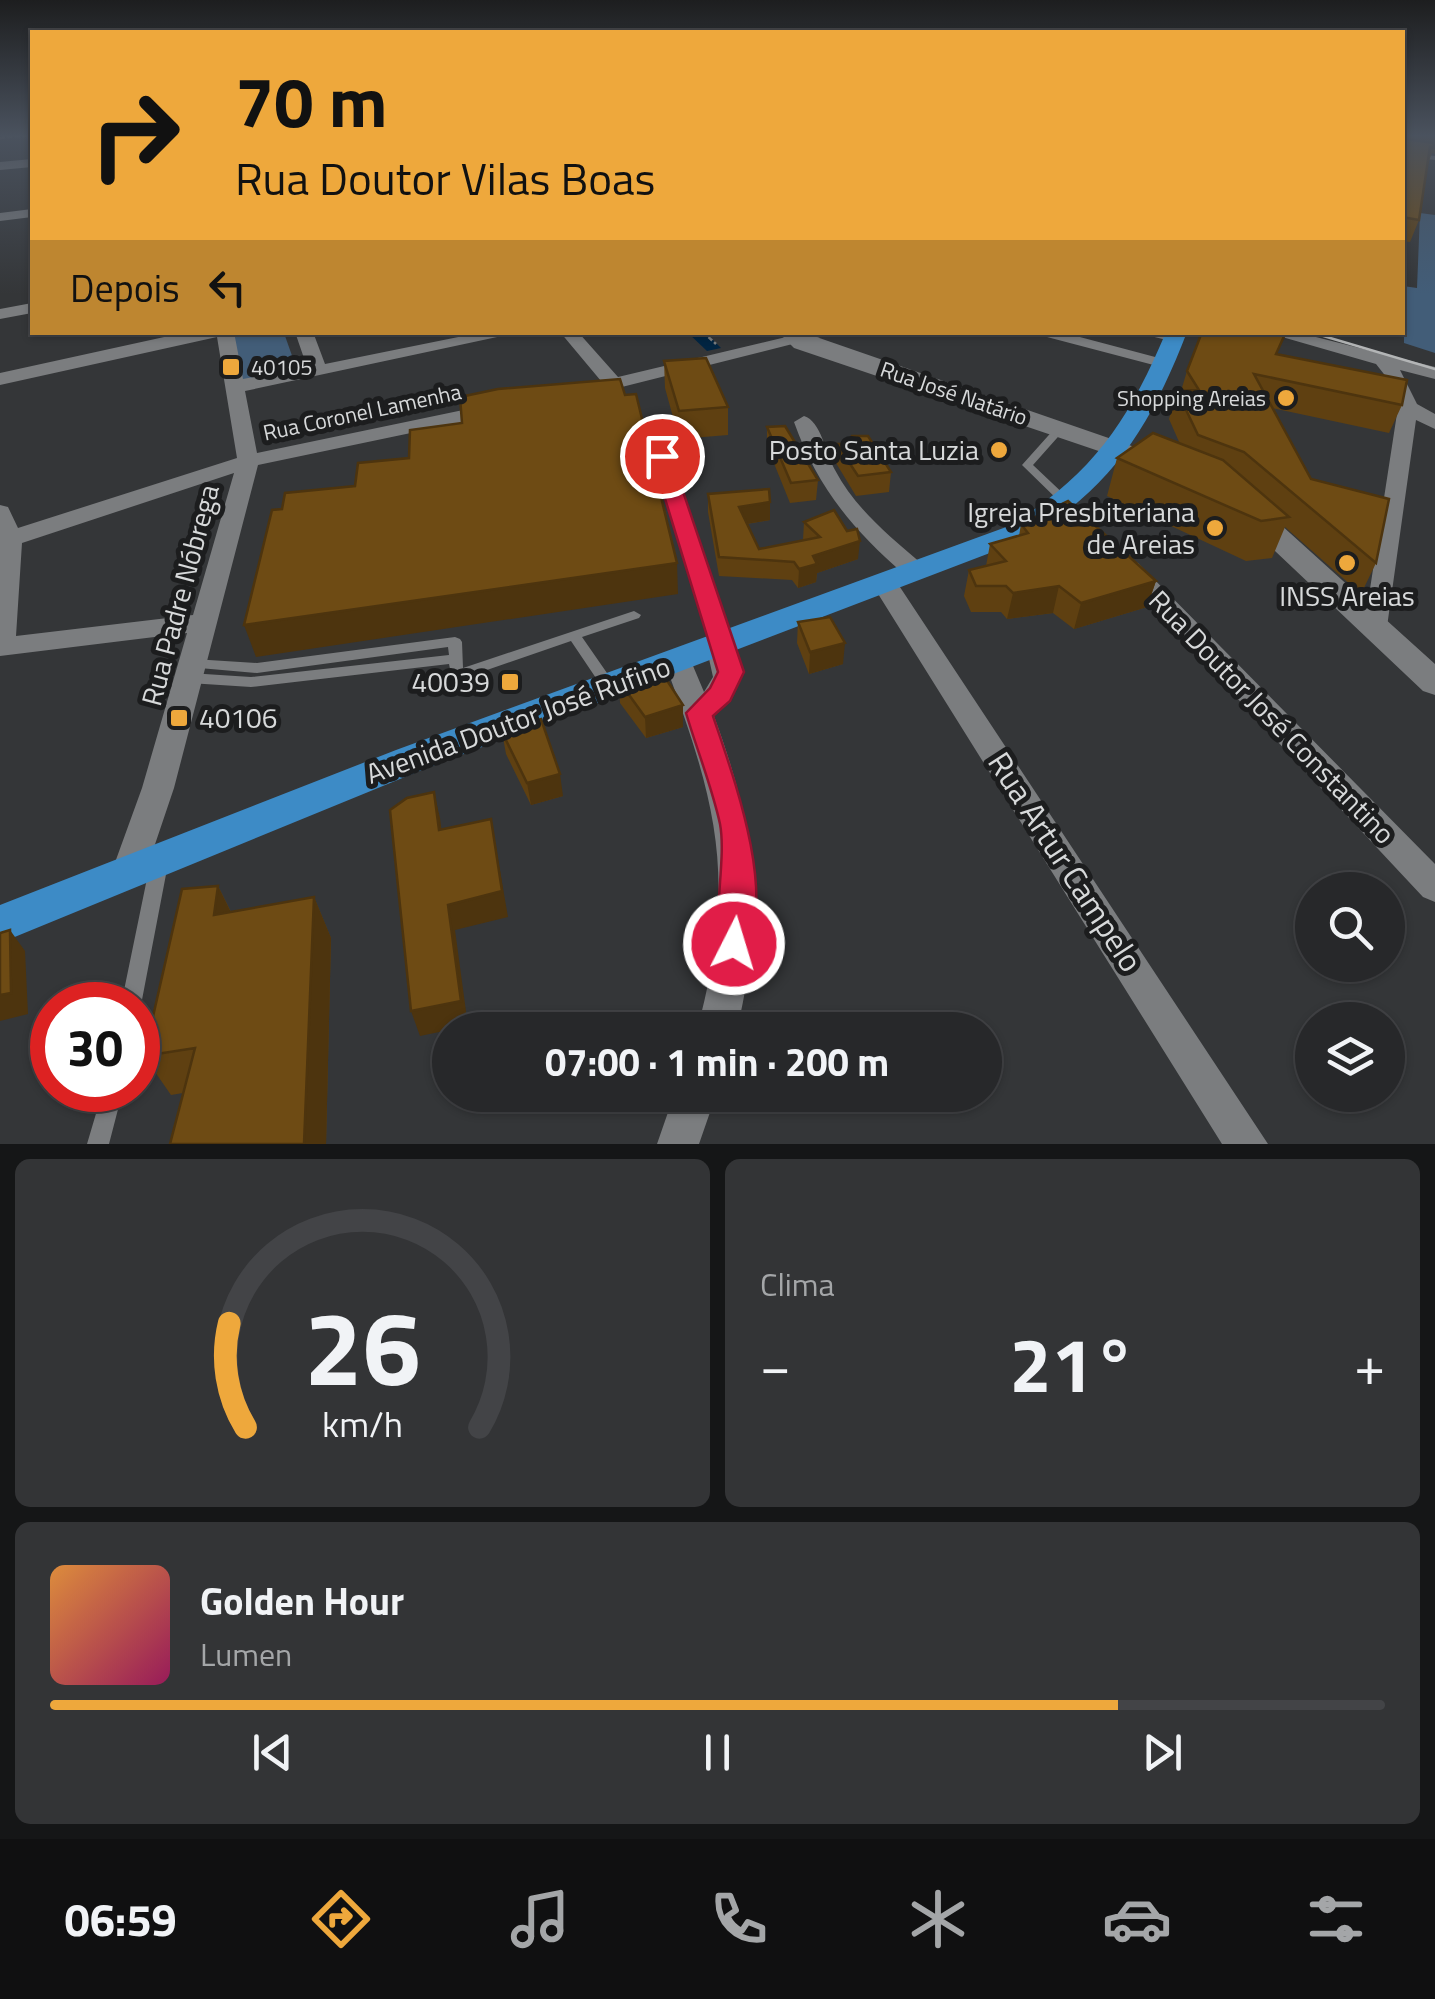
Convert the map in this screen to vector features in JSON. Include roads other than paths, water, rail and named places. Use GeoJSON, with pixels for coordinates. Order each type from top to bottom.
{"type":"FeatureCollection","features":[{"type":"Feature","properties":{"kind":"main road","name":"Avenida Doutor José Rufino"},"geometry":{"type":"LineString","coordinates":[[0,924],[145,862],[1074,510],[1121,450],[1176,336]]}},
{"type":"Feature","properties":{"kind":"main road","name":"Rua José Natário"},"geometry":{"type":"LineString","coordinates":[[795,338],[1172,469]]}},
{"type":"Feature","properties":{"kind":"main road"},"geometry":{"type":"LineString","coordinates":[[1221,490],[1435,682]]}},
{"type":"Feature","properties":{"kind":"street"},"geometry":{"type":"LineString","coordinates":[[0,216],[30,212]]}},
{"type":"Feature","properties":{"kind":"street"},"geometry":{"type":"LineString","coordinates":[[0,314],[30,308]]}},
{"type":"Feature","properties":{"kind":"street"},"geometry":{"type":"LineString","coordinates":[[0,379],[200,335]]}},
{"type":"Feature","properties":{"kind":"street","name":"Rua Padre Nóbrega"},"geometry":{"type":"LineString","coordinates":[[145,862],[248,461],[225,335]]}},
{"type":"Feature","properties":{"kind":"street"},"geometry":{"type":"LineString","coordinates":[[305,335],[318,370]]}},
{"type":"Feature","properties":{"kind":"street"},"geometry":{"type":"LineString","coordinates":[[234,387],[498,335]]}},
{"type":"Feature","properties":{"kind":"street"},"geometry":{"type":"LineString","coordinates":[[571,335],[614,384]]}},
{"type":"Feature","properties":{"kind":"street"},"geometry":{"type":"LineString","coordinates":[[1049,335],[1166,362]]}},
{"type":"Feature","properties":{"kind":"street"},"geometry":{"type":"LineString","coordinates":[[1284,335],[1435,373]]}},
{"type":"Feature","properties":{"kind":"street"},"geometry":{"type":"LineString","coordinates":[[561,395],[795,338]]}},
{"type":"Feature","properties":{"kind":"street"},"geometry":{"type":"LineString","coordinates":[[1377,628],[1408,407],[1400,382],[1385,363]]}},
{"type":"Feature","properties":{"kind":"street","name":"Rua Coronel Lamenha"},"geometry":{"type":"LineString","coordinates":[[5,540],[248,461],[508,406]]}},
{"type":"Feature","properties":{"kind":"street"},"geometry":{"type":"LineString","coordinates":[[1408,407],[1435,424]]}},
{"type":"Feature","properties":{"kind":"street","name":"Rua Artur Campelo"},"geometry":{"type":"LineString","coordinates":[[804,422],[826,482],[875,537],[1247,1144]]}},
{"type":"Feature","properties":{"kind":"street"},"geometry":{"type":"LineString","coordinates":[[0,512],[5,540],[1,647],[204,622]]}},
{"type":"Feature","properties":{"kind":"street","name":"Rua Doutor José Constantino"},"geometry":{"type":"LineString","coordinates":[[1108,546],[1435,887]]}},
{"type":"Feature","properties":{"kind":"street"},"geometry":{"type":"LineString","coordinates":[[699,713],[728,685],[731,672],[720,646]]}},
{"type":"Feature","properties":{"kind":"street"},"geometry":{"type":"LineString","coordinates":[[678,661],[728,796],[739,862],[734,944],[721,1012]]}},
{"type":"Feature","properties":{"kind":"street"},"geometry":{"type":"LineString","coordinates":[[678,1144],[689,1112]]}},
{"type":"Feature","properties":{"kind":"lane"},"geometry":{"type":"LineString","coordinates":[[651,426],[683,516],[720,646]]}},
{"type":"Feature","properties":{"kind":"lane"},"geometry":{"type":"LineString","coordinates":[[1060,429],[1028,465],[1074,510]]}},
{"type":"Feature","properties":{"kind":"lane"},"geometry":{"type":"LineString","coordinates":[[191,671],[254,675],[392,659],[455,659],[461,674],[634,615]]}},
{"type":"Feature","properties":{"kind":"lane"},"geometry":{"type":"LineString","coordinates":[[574,636],[609,686]]}},
{"type":"Feature","properties":{"kind":"lane"},"geometry":{"type":"LineString","coordinates":[[133,982],[145,862]]}},
{"type":"Feature","properties":{"kind":"lane"},"geometry":{"type":"LineString","coordinates":[[98,1144],[107,1112]]}},
{"type":"Feature","properties":{"kind":"waterway"},"geometry":{"type":"LineString","coordinates":[[698,335],[713,348]]}},
{"type":"Feature","properties":{"kind":"tram line"},"geometry":{"type":"LineString","coordinates":[[1320,335],[1435,369]]}},
{"type":"Feature","properties":{"kind":"place","name":"40105"},"geometry":{"type":"Point","coordinates":[231,367]}},
{"type":"Feature","properties":{"kind":"place","name":"Shopping Areias"},"geometry":{"type":"Point","coordinates":[1286,398]}},
{"type":"Feature","properties":{"kind":"place","name":"Posto Santa Luzia"},"geometry":{"type":"Point","coordinates":[999,450]}},
{"type":"Feature","properties":{"kind":"place","name":"Igreja Presbiteriana de Areias"},"geometry":{"type":"Point","coordinates":[1215,528]}},
{"type":"Feature","properties":{"kind":"place","name":"INSS Areias"},"geometry":{"type":"Point","coordinates":[1347,563]}},
{"type":"Feature","properties":{"kind":"place","name":"40039"},"geometry":{"type":"Point","coordinates":[510,682]}},
{"type":"Feature","properties":{"kind":"place","name":"40106"},"geometry":{"type":"Point","coordinates":[179,718]}}]}
